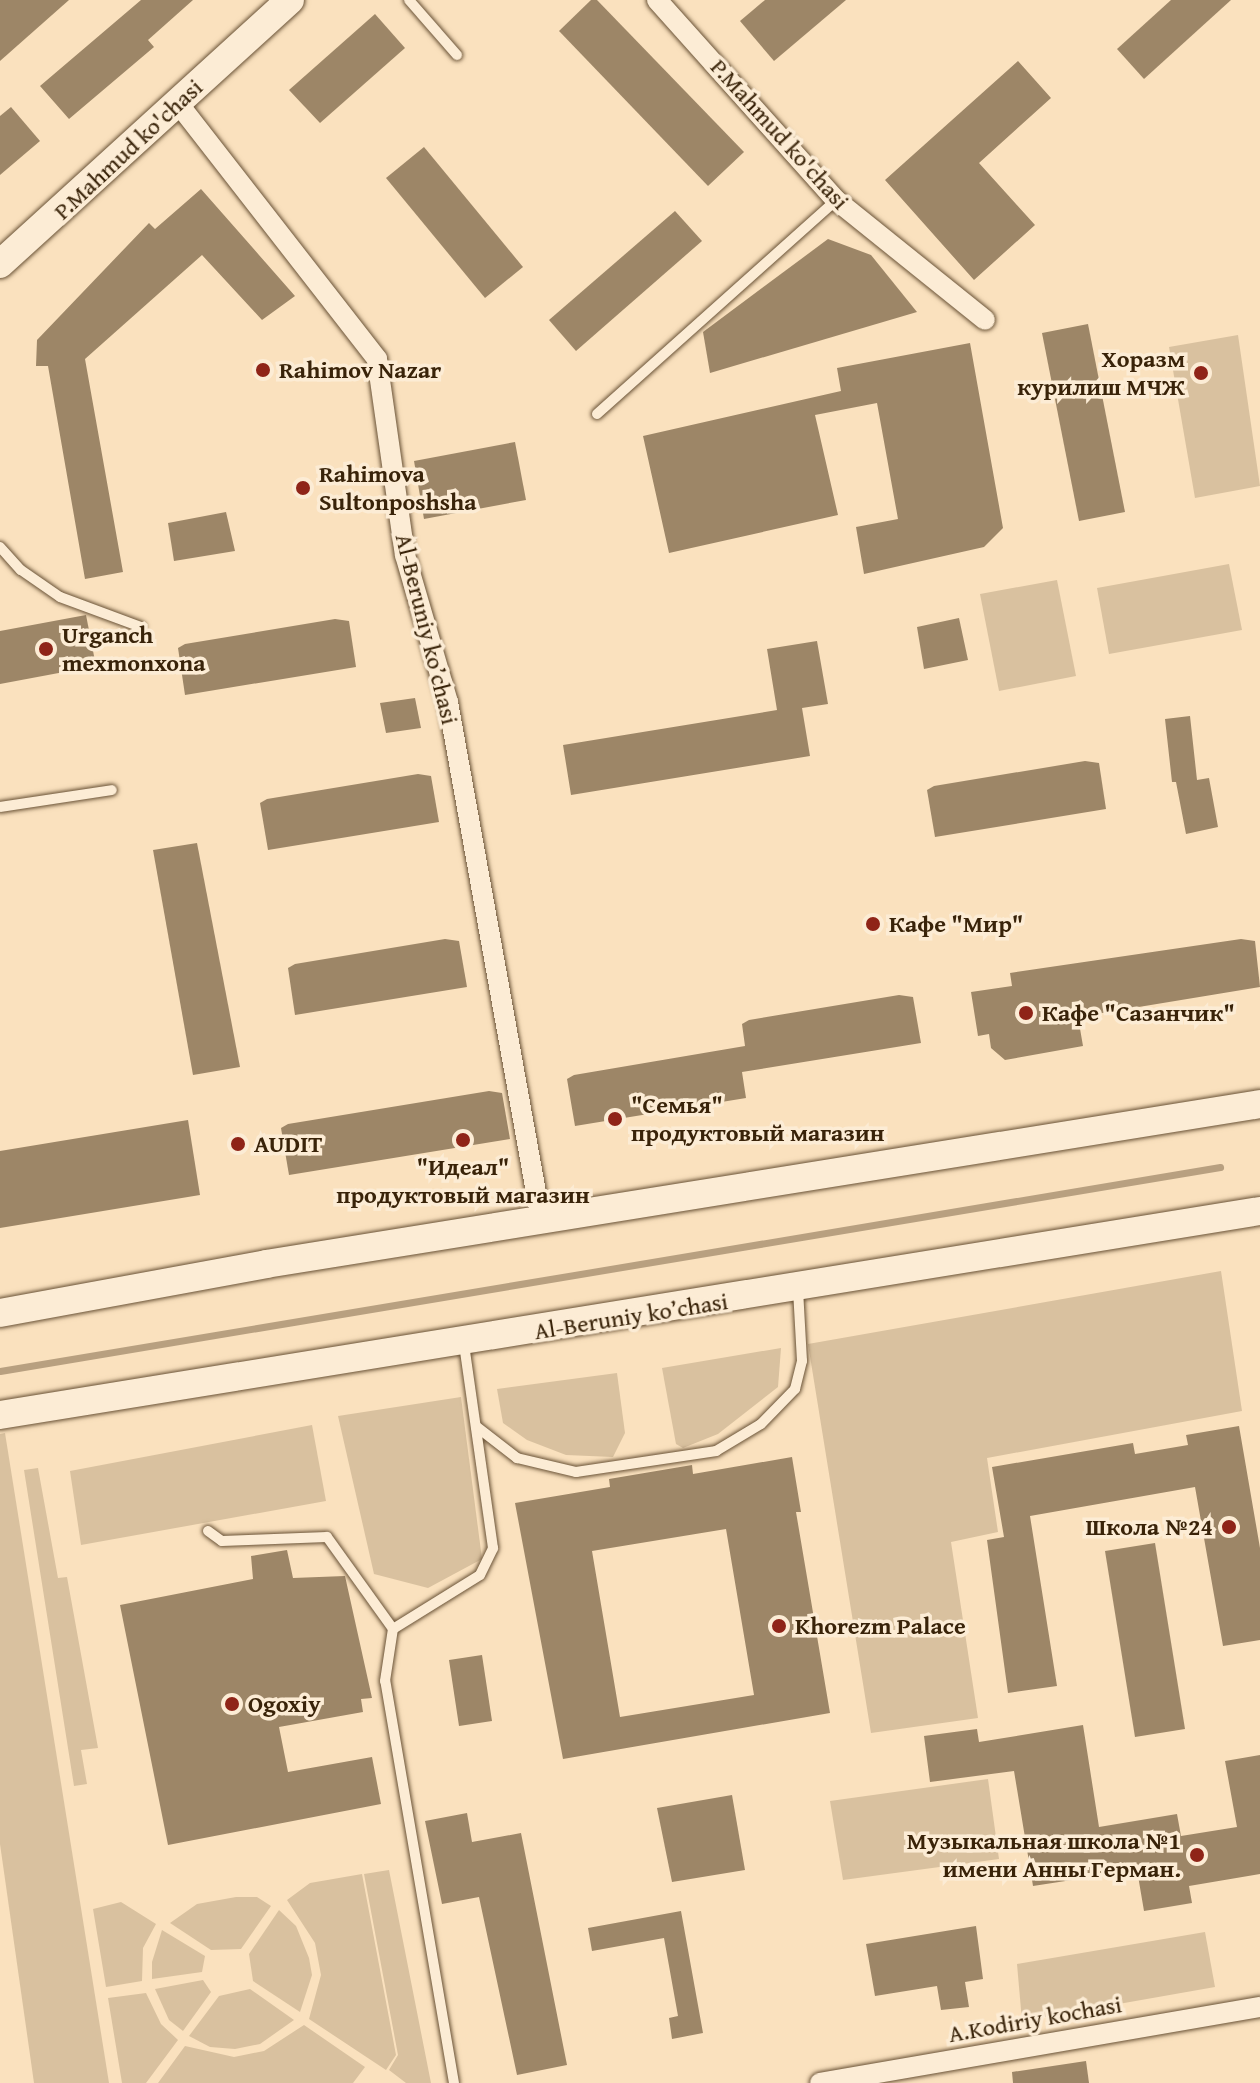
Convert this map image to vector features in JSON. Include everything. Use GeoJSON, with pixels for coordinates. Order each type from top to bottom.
{"type":"FeatureCollection","features":[{"type":"Feature","properties":{"kind":"main road","name":"P.Mahmud ko'chasi"},"geometry":{"type":"LineString","coordinates":[[0,264],[290,0]]}},
{"type":"Feature","properties":{"kind":"main road"},"geometry":{"type":"LineString","coordinates":[[0,1313],[541,1220],[1259,1108]]}},
{"type":"Feature","properties":{"kind":"main road","name":"Al-Beruniy ko’chasi"},"geometry":{"type":"LineString","coordinates":[[0,1415],[464,1344],[1260,1211]]}},
{"type":"Feature","properties":{"kind":"street","name":"P.Mahmud ko'chasi"},"geometry":{"type":"LineString","coordinates":[[657,0],[836,200],[985,320]]}},
{"type":"Feature","properties":{"kind":"street","name":"Al-Beruniy ko’chasi"},"geometry":{"type":"LineString","coordinates":[[177,102],[377,359],[405,555],[448,702],[541,1220]]}},
{"type":"Feature","properties":{"kind":"street","name":"A.Kodiriy kochasi"},"geometry":{"type":"LineString","coordinates":[[820,2083],[1260,2007]]}},
{"type":"Feature","properties":{"kind":"lane"},"geometry":{"type":"LineString","coordinates":[[409,0],[457,55]]}},
{"type":"Feature","properties":{"kind":"lane"},"geometry":{"type":"LineString","coordinates":[[597,414],[836,200]]}},
{"type":"Feature","properties":{"kind":"lane"},"geometry":{"type":"LineString","coordinates":[[0,547],[21,570],[60,597],[141,627]]}},
{"type":"Feature","properties":{"kind":"lane"},"geometry":{"type":"LineString","coordinates":[[0,807],[112,790]]}},
{"type":"Feature","properties":{"kind":"lane"},"geometry":{"type":"LineString","coordinates":[[477,1427],[517,1458],[576,1472],[716,1451],[761,1424],[795,1389],[802,1361],[798,1289]]}},
{"type":"Feature","properties":{"kind":"lane"},"geometry":{"type":"LineString","coordinates":[[393,1629],[480,1575],[493,1548],[464,1344]]}},
{"type":"Feature","properties":{"kind":"lane"},"geometry":{"type":"LineString","coordinates":[[208,1531],[222,1541],[327,1537],[393,1629],[385,1681],[454,2083]]}},
{"type":"Feature","properties":{"kind":"shaded area"},"geometry":{"type":"Polygon","coordinates":[[[1238,335],[1260,486],[1195,498],[1169,347],[1238,335]]]}},
{"type":"Feature","properties":{"kind":"shaded area"},"geometry":{"type":"Polygon","coordinates":[[[1229,564],[1242,630],[1109,654],[1097,588],[1229,564]]]}},
{"type":"Feature","properties":{"kind":"shaded area"},"geometry":{"type":"Polygon","coordinates":[[[1057,580],[1076,676],[999,691],[980,594],[1057,580]]]}},
{"type":"Feature","properties":{"kind":"shaded area"},"geometry":{"type":"Polygon","coordinates":[[[1221,1271],[1242,1411],[987,1458],[998,1532],[951,1542],[978,1718],[871,1733],[808,1344],[1221,1271]]]}},
{"type":"Feature","properties":{"kind":"shaded area"},"geometry":{"type":"Polygon","coordinates":[[[781,1348],[778,1387],[718,1434],[683,1448],[676,1444],[662,1368],[781,1348]]]}},
{"type":"Feature","properties":{"kind":"shaded area"},"geometry":{"type":"Polygon","coordinates":[[[617,1373],[625,1433],[613,1457],[566,1455],[527,1440],[503,1423],[497,1389],[617,1373]]]}},
{"type":"Feature","properties":{"kind":"shaded area"},"geometry":{"type":"Polygon","coordinates":[[[461,1397],[482,1559],[428,1588],[374,1574],[338,1416],[461,1397]]]}},
{"type":"Feature","properties":{"kind":"shaded area"},"geometry":{"type":"Polygon","coordinates":[[[312,1425],[326,1501],[81,1545],[70,1471],[312,1425]]]}},
{"type":"Feature","properties":{"kind":"shaded area"},"geometry":{"type":"Polygon","coordinates":[[[5,1433],[109,2083],[34,2083],[0,1844],[0,1434],[5,1433]]]}},
{"type":"Feature","properties":{"kind":"shaded area"},"geometry":{"type":"Polygon","coordinates":[[[38,1468],[58,1578],[67,1577],[98,1748],[81,1750],[87,1784],[74,1786],[24,1470],[38,1468]]]}},
{"type":"Feature","properties":{"kind":"shaded area"},"geometry":{"type":"Polygon","coordinates":[[[988,1779],[999,1859],[843,1880],[830,1801],[988,1779]]]}},
{"type":"Feature","properties":{"kind":"shaded area"},"geometry":{"type":"Polygon","coordinates":[[[389,1870],[431,2083],[406,2083],[389,2070],[398,2055],[364,1874],[389,1870]]]}},
{"type":"Feature","properties":{"kind":"shaded area"},"geometry":{"type":"Polygon","coordinates":[[[362,1874],[396,2055],[386,2070],[309,2019],[321,1975],[315,1943],[287,1900],[310,1883],[362,1874]]]}},
{"type":"Feature","properties":{"kind":"shaded area"},"geometry":{"type":"Polygon","coordinates":[[[236,1897],[257,1897],[271,1906],[241,1949],[211,1950],[170,1923],[197,1904],[236,1897]]]}},
{"type":"Feature","properties":{"kind":"shaded area"},"geometry":{"type":"Polygon","coordinates":[[[121,1902],[156,1924],[143,1948],[142,1981],[106,1987],[93,1909],[121,1902]]]}},
{"type":"Feature","properties":{"kind":"shaded area"},"geometry":{"type":"Polygon","coordinates":[[[279,1910],[296,1926],[309,1958],[312,1975],[300,2012],[253,1981],[249,1954],[279,1910]]]}},
{"type":"Feature","properties":{"kind":"shaded area"},"geometry":{"type":"Polygon","coordinates":[[[162,1930],[205,1956],[202,1972],[152,1979],[152,1962],[162,1930]]]}},
{"type":"Feature","properties":{"kind":"shaded area"},"geometry":{"type":"Polygon","coordinates":[[[1205,1932],[1215,1987],[1022,2021],[1017,1964],[1205,1932]]]}},
{"type":"Feature","properties":{"kind":"shaded area"},"geometry":{"type":"Polygon","coordinates":[[[203,1980],[211,1992],[183,2031],[169,2020],[155,1989],[203,1980]]]}},
{"type":"Feature","properties":{"kind":"shaded area"},"geometry":{"type":"Polygon","coordinates":[[[250,1989],[294,2020],[260,2044],[235,2049],[210,2047],[189,2036],[219,1996],[250,1989]]]}},
{"type":"Feature","properties":{"kind":"shaded area"},"geometry":{"type":"Polygon","coordinates":[[[146,1993],[161,2024],[178,2040],[146,2083],[122,2083],[108,1998],[146,1993]]]}},
{"type":"Feature","properties":{"kind":"shaded area"},"geometry":{"type":"Polygon","coordinates":[[[304,2025],[365,2067],[353,2083],[158,2083],[185,2046],[234,2057],[264,2051],[304,2025]]]}},
{"type":"Feature","properties":{"kind":"building"},"geometry":{"type":"Polygon","coordinates":[[[0,0],[69,0],[0,61],[0,0]]]}},
{"type":"Feature","properties":{"kind":"building"},"geometry":{"type":"Polygon","coordinates":[[[141,0],[193,0],[148,40],[154,47],[69,119],[40,86],[141,0]]]}},
{"type":"Feature","properties":{"kind":"building"},"geometry":{"type":"Polygon","coordinates":[[[591,0],[597,0],[744,152],[708,186],[559,31],[591,0]]]}},
{"type":"Feature","properties":{"kind":"building"},"geometry":{"type":"Polygon","coordinates":[[[765,0],[846,0],[774,61],[740,21],[765,0]]]}},
{"type":"Feature","properties":{"kind":"building"},"geometry":{"type":"Polygon","coordinates":[[[1171,0],[1231,0],[1144,79],[1117,49],[1171,0]]]}},
{"type":"Feature","properties":{"kind":"building"},"geometry":{"type":"Polygon","coordinates":[[[375,14],[405,48],[320,123],[289,90],[375,14]]]}},
{"type":"Feature","properties":{"kind":"building"},"geometry":{"type":"Polygon","coordinates":[[[1018,61],[1051,98],[979,163],[1035,225],[974,280],[885,180],[1018,61]]]}},
{"type":"Feature","properties":{"kind":"building"},"geometry":{"type":"Polygon","coordinates":[[[11,107],[40,141],[0,175],[0,116],[11,107]]]}},
{"type":"Feature","properties":{"kind":"building"},"geometry":{"type":"Polygon","coordinates":[[[424,147],[523,267],[485,298],[386,178],[424,147]]]}},
{"type":"Feature","properties":{"kind":"building"},"geometry":{"type":"Polygon","coordinates":[[[201,189],[295,296],[262,320],[202,255],[85,359],[123,572],[85,579],[48,366],[36,366],[37,340],[149,223],[155,229],[201,189]]]}},
{"type":"Feature","properties":{"kind":"building"},"geometry":{"type":"Polygon","coordinates":[[[675,211],[702,241],[576,351],[549,320],[675,211]]]}},
{"type":"Feature","properties":{"kind":"building"},"geometry":{"type":"Polygon","coordinates":[[[828,239],[871,255],[917,312],[710,373],[703,332],[828,239]]]}},
{"type":"Feature","properties":{"kind":"building"},"geometry":{"type":"Polygon","coordinates":[[[1088,324],[1125,512],[1079,521],[1042,333],[1088,324]]]}},
{"type":"Feature","properties":{"kind":"building"},"geometry":{"type":"Polygon","coordinates":[[[970,343],[1003,528],[984,547],[864,574],[856,527],[898,519],[877,403],[815,415],[838,515],[669,553],[643,436],[841,391],[837,368],[970,343]]]}},
{"type":"Feature","properties":{"kind":"building"},"geometry":{"type":"Polygon","coordinates":[[[515,442],[526,500],[424,519],[414,461],[515,442]]]}},
{"type":"Feature","properties":{"kind":"building"},"geometry":{"type":"Polygon","coordinates":[[[226,512],[235,551],[174,561],[168,523],[226,512]]]}},
{"type":"Feature","properties":{"kind":"building","name":"Urganch mexmonxona"},"geometry":{"type":"Polygon","coordinates":[[[86,615],[96,666],[0,684],[0,631],[86,615]]]}},
{"type":"Feature","properties":{"kind":"building"},"geometry":{"type":"Polygon","coordinates":[[[959,618],[968,660],[924,669],[917,627],[959,618]]]}},
{"type":"Feature","properties":{"kind":"building"},"geometry":{"type":"Polygon","coordinates":[[[335,619],[349,621],[356,667],[185,695],[178,648],[185,644],[335,619]]]}},
{"type":"Feature","properties":{"kind":"building"},"geometry":{"type":"Polygon","coordinates":[[[817,641],[828,704],[802,708],[810,756],[571,795],[563,745],[777,710],[767,649],[817,641]]]}},
{"type":"Feature","properties":{"kind":"building"},"geometry":{"type":"Polygon","coordinates":[[[415,698],[421,728],[386,733],[380,703],[415,698]]]}},
{"type":"Feature","properties":{"kind":"building"},"geometry":{"type":"Polygon","coordinates":[[[1190,716],[1197,780],[1209,778],[1218,827],[1186,834],[1176,782],[1172,782],[1165,719],[1190,716]]]}},
{"type":"Feature","properties":{"kind":"building"},"geometry":{"type":"Polygon","coordinates":[[[1085,761],[1099,763],[1106,809],[935,837],[927,790],[934,786],[1085,761]]]}},
{"type":"Feature","properties":{"kind":"building"},"geometry":{"type":"Polygon","coordinates":[[[418,774],[431,776],[439,822],[268,850],[260,803],[267,799],[418,774]]]}},
{"type":"Feature","properties":{"kind":"building"},"geometry":{"type":"Polygon","coordinates":[[[197,843],[240,1067],[193,1075],[153,850],[197,843]]]}},
{"type":"Feature","properties":{"kind":"building"},"geometry":{"type":"Polygon","coordinates":[[[445,939],[459,941],[467,987],[295,1015],[288,968],[295,964],[445,939]]]}},
{"type":"Feature","properties":{"kind":"building"},"geometry":{"type":"Polygon","coordinates":[[[1241,939],[1255,941],[1260,987],[1078,1017],[1083,1046],[1005,1060],[991,1048],[989,1034],[978,1036],[971,992],[1012,986],[1010,973],[1241,939]]]}},
{"type":"Feature","properties":{"kind":"building"},"geometry":{"type":"Polygon","coordinates":[[[899,995],[913,997],[921,1043],[742,1072],[746,1098],[575,1126],[567,1079],[574,1075],[745,1046],[742,1024],[749,1020],[899,995]]]}},
{"type":"Feature","properties":{"kind":"building"},"geometry":{"type":"Polygon","coordinates":[[[489,1091],[502,1093],[510,1139],[289,1175],[281,1128],[288,1124],[489,1091]]]}},
{"type":"Feature","properties":{"kind":"building"},"geometry":{"type":"Polygon","coordinates":[[[188,1120],[200,1195],[0,1228],[0,1151],[188,1120]]]}},
{"type":"Feature","properties":{"kind":"building","name":"Школа №24"},"geometry":{"type":"Polygon","coordinates":[[[1239,1426],[1260,1548],[1260,1640],[1223,1646],[1195,1487],[1030,1516],[1057,1686],[1008,1693],[987,1540],[1004,1537],[992,1467],[1133,1443],[1135,1454],[1188,1445],[1186,1435],[1239,1426]]]}},
{"type":"Feature","properties":{"kind":"building","name":"Khorezm Palace"},"geometry":{"type":"Polygon","coordinates":[[[792,1457],[801,1512],[796,1512],[830,1713],[563,1759],[515,1503],[610,1487],[609,1479],[692,1465],[693,1474],[792,1457]],[[726,1529],[592,1551],[620,1717],[754,1695],[726,1529]]]}},
{"type":"Feature","properties":{"kind":"building"},"geometry":{"type":"Polygon","coordinates":[[[1155,1543],[1185,1729],[1135,1737],[1105,1551],[1155,1543]]]}},
{"type":"Feature","properties":{"kind":"building"},"geometry":{"type":"Polygon","coordinates":[[[287,1550],[293,1578],[345,1576],[372,1698],[361,1699],[363,1712],[279,1727],[288,1772],[372,1757],[381,1804],[168,1845],[120,1605],[253,1579],[251,1556],[287,1550]]]}},
{"type":"Feature","properties":{"kind":"building"},"geometry":{"type":"Polygon","coordinates":[[[482,1655],[492,1721],[459,1726],[449,1660],[482,1655]]]}},
{"type":"Feature","properties":{"kind":"building"},"geometry":{"type":"Polygon","coordinates":[[[1083,1725],[1099,1827],[1177,1814],[1181,1836],[1237,1827],[1225,1761],[1260,1755],[1260,1874],[1189,1886],[1192,1903],[1144,1911],[1137,1870],[1033,1886],[1014,1771],[930,1782],[924,1736],[977,1729],[979,1742],[1083,1725]]]}},
{"type":"Feature","properties":{"kind":"building"},"geometry":{"type":"Polygon","coordinates":[[[732,1795],[745,1870],[672,1882],[657,1808],[732,1795]]]}},
{"type":"Feature","properties":{"kind":"building"},"geometry":{"type":"Polygon","coordinates":[[[467,1813],[472,1842],[521,1833],[567,2065],[517,2075],[479,1897],[442,1904],[425,1821],[467,1813]]]}},
{"type":"Feature","properties":{"kind":"building"},"geometry":{"type":"Polygon","coordinates":[[[681,1911],[703,2033],[672,2039],[669,2018],[678,2016],[664,1938],[592,1951],[588,1928],[681,1911]]]}},
{"type":"Feature","properties":{"kind":"building"},"geometry":{"type":"Polygon","coordinates":[[[976,1926],[983,1979],[965,1982],[969,2007],[941,2010],[937,1986],[875,1996],[866,1944],[976,1926]]]}},
{"type":"Feature","properties":{"kind":"building"},"geometry":{"type":"Polygon","coordinates":[[[1086,2061],[1089,2083],[1013,2083],[1012,2072],[1086,2061]]]}},
{"type":"Feature","properties":{"kind":"waterway"},"geometry":{"type":"LineString","coordinates":[[0,1371],[1220,1167]]}},
{"type":"Feature","properties":{"kind":"place","name":"Rahimov Nazar"},"geometry":{"type":"Point","coordinates":[263,370]}},
{"type":"Feature","properties":{"kind":"place","name":"Хоразм курилиш МЧЖ"},"geometry":{"type":"Point","coordinates":[1201,373]}},
{"type":"Feature","properties":{"kind":"place","name":"Rahimova Sultonposhsha"},"geometry":{"type":"Point","coordinates":[303,488]}},
{"type":"Feature","properties":{"kind":"place","name":"Urganch mexmonxona"},"geometry":{"type":"Point","coordinates":[46,649]}},
{"type":"Feature","properties":{"kind":"place","name":"Кафе \"Мир\""},"geometry":{"type":"Point","coordinates":[873,924]}},
{"type":"Feature","properties":{"kind":"place","name":"Кафе \"Сазанчик\""},"geometry":{"type":"Point","coordinates":[1026,1013]}},
{"type":"Feature","properties":{"kind":"place","name":"\"Семья\" продуктовый магазин"},"geometry":{"type":"Point","coordinates":[615,1119]}},
{"type":"Feature","properties":{"kind":"place","name":"\"Идеал\" продуктовый магазин"},"geometry":{"type":"Point","coordinates":[463,1140]}},
{"type":"Feature","properties":{"kind":"place","name":"AUDIT"},"geometry":{"type":"Point","coordinates":[238,1144]}},
{"type":"Feature","properties":{"kind":"place","name":"Школа №24"},"geometry":{"type":"Point","coordinates":[1229,1527]}},
{"type":"Feature","properties":{"kind":"place","name":"Khorezm Palace"},"geometry":{"type":"Point","coordinates":[779,1626]}},
{"type":"Feature","properties":{"kind":"place","name":"Ogoxiy"},"geometry":{"type":"Point","coordinates":[232,1704]}},
{"type":"Feature","properties":{"kind":"place","name":"Музыкальная школа №1 имени Анны Герман."},"geometry":{"type":"Point","coordinates":[1197,1855]}}]}
